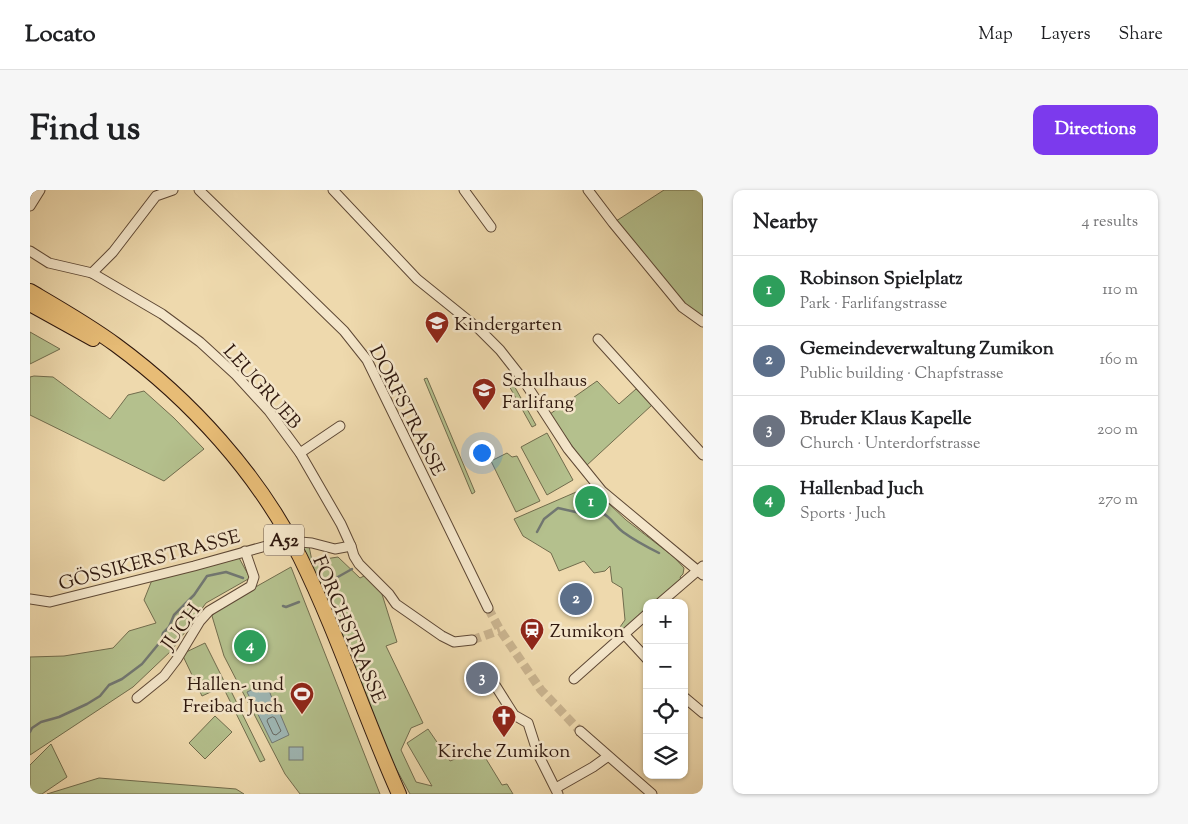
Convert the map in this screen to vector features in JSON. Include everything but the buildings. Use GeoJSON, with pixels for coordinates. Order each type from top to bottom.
{"type":"FeatureCollection","features":[{"type":"Feature","properties":{"kind":"highway","name":"FORCHSTRASSE"},"geometry":{"type":"LineString","coordinates":[[30,290],[99,332],[146,369],[199,418],[249,476],[284,529],[310,578],[399,794]]}},
{"type":"Feature","properties":{"kind":"highway","name":"FORCHSTRASSE"},"geometry":{"type":"LineString","coordinates":[[30,304],[96,341],[138,371],[196,424],[246,481],[279,532],[302,575],[393,794]]}},
{"type":"Feature","properties":{"kind":"street"},"geometry":{"type":"LineString","coordinates":[[30,206],[40,190]]}},
{"type":"Feature","properties":{"kind":"street"},"geometry":{"type":"LineString","coordinates":[[92,273],[113,252],[156,196],[173,190]]}},
{"type":"Feature","properties":{"kind":"street","name":"DORFSTRASSE"},"geometry":{"type":"LineString","coordinates":[[199,190],[344,331],[367,360],[488,608]]}},
{"type":"Feature","properties":{"kind":"street"},"geometry":{"type":"LineString","coordinates":[[333,190],[417,279],[480,329],[500,350],[522,378],[568,449],[602,491],[701,570],[665,599]]}},
{"type":"Feature","properties":{"kind":"street"},"geometry":{"type":"LineString","coordinates":[[464,190],[491,227]]}},
{"type":"Feature","properties":{"kind":"street"},"geometry":{"type":"LineString","coordinates":[[588,190],[682,307],[703,322]]}},
{"type":"Feature","properties":{"kind":"street","name":"LEUGRUEB"},"geometry":{"type":"LineString","coordinates":[[30,251],[64,267],[92,273],[162,314],[200,342],[236,374],[269,411],[300,453],[341,524],[351,546]]}},
{"type":"Feature","properties":{"kind":"street"},"geometry":{"type":"LineString","coordinates":[[598,339],[703,455]]}},
{"type":"Feature","properties":{"kind":"street"},"geometry":{"type":"LineString","coordinates":[[300,453],[340,426]]}},
{"type":"Feature","properties":{"kind":"street"},"geometry":{"type":"LineString","coordinates":[[300,542],[335,549],[351,546],[359,564],[389,594],[396,604],[442,636],[454,642],[472,640]]}},
{"type":"Feature","properties":{"kind":"street","name":"GÖSSIKERSTRASSE"},"geometry":{"type":"LineString","coordinates":[[30,600],[50,602],[277,543]]}},
{"type":"Feature","properties":{"kind":"street","name":"JUCH"},"geometry":{"type":"LineString","coordinates":[[136,698],[164,676],[177,659],[200,621],[209,611],[251,586],[254,577],[245,551]]}},
{"type":"Feature","properties":{"kind":"street"},"geometry":{"type":"LineString","coordinates":[[574,679],[643,617]]}},
{"type":"Feature","properties":{"kind":"street"},"geometry":{"type":"LineString","coordinates":[[624,634],[643,655]]}},
{"type":"Feature","properties":{"kind":"street"},"geometry":{"type":"LineString","coordinates":[[490,677],[514,715],[528,723],[538,754],[557,791],[607,757]]}},
{"type":"Feature","properties":{"kind":"street"},"geometry":{"type":"LineString","coordinates":[[688,701],[703,714]]}},
{"type":"Feature","properties":{"kind":"street"},"geometry":{"type":"LineString","coordinates":[[580,732],[652,794]]}},
{"type":"Feature","properties":{"kind":"green space"},"geometry":{"type":"Polygon","coordinates":[[[664,190],[703,190],[703,322],[682,307],[613,223],[664,190]]]}},
{"type":"Feature","properties":{"kind":"green space"},"geometry":{"type":"Polygon","coordinates":[[[30,332],[60,349],[30,364],[30,332]]]}},
{"type":"Feature","properties":{"kind":"green space"},"geometry":{"type":"Polygon","coordinates":[[[30,377],[53,377],[110,419],[128,395],[144,391],[204,449],[164,481],[30,415],[30,377]]]}},
{"type":"Feature","properties":{"kind":"green space"},"geometry":{"type":"Polygon","coordinates":[[[427,378],[475,492],[472,494],[424,379],[427,378]]]}},
{"type":"Feature","properties":{"kind":"green space"},"geometry":{"type":"Polygon","coordinates":[[[597,381],[619,404],[636,389],[652,405],[586,466],[550,414],[597,381]]]}},
{"type":"Feature","properties":{"kind":"green space"},"geometry":{"type":"Polygon","coordinates":[[[512,382],[536,425],[532,427],[508,384],[512,382]]]}},
{"type":"Feature","properties":{"kind":"green space"},"geometry":{"type":"Polygon","coordinates":[[[547,433],[573,480],[547,495],[521,447],[547,433]]]}},
{"type":"Feature","properties":{"kind":"green space"},"geometry":{"type":"Polygon","coordinates":[[[507,453],[512,457],[517,456],[540,501],[516,512],[491,461],[507,453]]]}},
{"type":"Feature","properties":{"kind":"green space"},"geometry":{"type":"Polygon","coordinates":[[[590,486],[626,520],[674,557],[684,568],[683,574],[680,577],[681,579],[658,599],[643,599],[643,613],[622,631],[620,627],[625,620],[622,588],[612,582],[610,566],[605,571],[594,573],[584,561],[559,571],[551,553],[523,536],[514,519],[590,486]]]}},
{"type":"Feature","properties":{"kind":"green space"},"geometry":{"type":"Polygon","coordinates":[[[300,545],[309,546],[312,561],[338,557],[360,578],[364,576],[381,591],[397,642],[386,646],[423,723],[411,728],[401,750],[416,782],[432,786],[407,743],[428,729],[450,761],[480,749],[502,785],[507,784],[513,794],[410,794],[388,754],[300,545]]]}},
{"type":"Feature","properties":{"kind":"green space"},"geometry":{"type":"Polygon","coordinates":[[[238,556],[250,578],[206,603],[172,650],[133,687],[30,755],[30,657],[64,656],[113,648],[129,631],[156,623],[144,600],[152,580],[238,556]]]}},
{"type":"Feature","properties":{"kind":"green space","name":"Hallen- und Freibad Juch"},"geometry":{"type":"Polygon","coordinates":[[[291,567],[380,794],[300,794],[285,774],[224,656],[212,616],[220,607],[291,567]]]}},
{"type":"Feature","properties":{"kind":"green space"},"geometry":{"type":"Polygon","coordinates":[[[205,643],[226,685],[202,696],[182,654],[205,643]]]}},
{"type":"Feature","properties":{"kind":"green space"},"geometry":{"type":"Polygon","coordinates":[[[230,689],[265,760],[260,762],[225,691],[230,689]]]}},
{"type":"Feature","properties":{"kind":"green space"},"geometry":{"type":"Polygon","coordinates":[[[215,716],[232,732],[205,759],[189,743],[215,716]]]}},
{"type":"Feature","properties":{"kind":"green space"},"geometry":{"type":"Polygon","coordinates":[[[51,744],[67,777],[42,794],[30,794],[30,765],[51,744]]]}},
{"type":"Feature","properties":{"kind":"green space"},"geometry":{"type":"Polygon","coordinates":[[[99,778],[236,789],[244,794],[47,794],[99,778]]]}},
{"type":"Feature","properties":{"kind":"water"},"geometry":{"type":"Polygon","coordinates":[[[266,683],[274,706],[270,709],[265,705],[264,709],[267,714],[278,709],[289,735],[272,743],[247,692],[266,683]]]}},
{"type":"Feature","properties":{"kind":"water"},"geometry":{"type":"Polygon","coordinates":[[[289,747],[303,747],[303,760],[289,760],[289,747]]]}},
{"type":"Feature","properties":{"kind":"waterway"},"geometry":{"type":"LineString","coordinates":[[537,532],[544,519],[558,508],[580,513],[591,518],[602,513],[623,532],[659,553]]}},
{"type":"Feature","properties":{"kind":"waterway"},"geometry":{"type":"LineString","coordinates":[[328,584],[352,569]]}},
{"type":"Feature","properties":{"kind":"waterway"},"geometry":{"type":"LineString","coordinates":[[30,732],[32,728],[41,722],[59,717],[87,704],[100,696],[109,685],[122,679],[142,664],[161,641],[163,633],[169,627],[174,615],[194,595],[207,576],[226,572],[243,578]]}},
{"type":"Feature","properties":{"kind":"waterway"},"geometry":{"type":"LineString","coordinates":[[283,606],[286,607],[299,602]]}},
{"type":"Feature","properties":{"kind":"tunnel"},"geometry":{"type":"LineString","coordinates":[[488,608],[500,630],[541,690],[580,731]]}},
{"type":"Feature","properties":{"kind":"tunnel"},"geometry":{"type":"LineString","coordinates":[[472,640],[500,630]]}},
{"type":"Feature","properties":{"kind":"place","name":"Kindergarten"},"geometry":{"type":"Point","coordinates":[437,344]}},
{"type":"Feature","properties":{"kind":"place","name":"Schulhaus Farlifang"},"geometry":{"type":"Point","coordinates":[484,411]}},
{"type":"Feature","properties":{"kind":"place","name":"Robinson Spielplatz"},"geometry":{"type":"Point","coordinates":[591,502]}},
{"type":"Feature","properties":{"kind":"place","name":"Gemeindeverwaltung Zumikon"},"geometry":{"type":"Point","coordinates":[576,599]}},
{"type":"Feature","properties":{"kind":"place","name":"Hallenbad Juch"},"geometry":{"type":"Point","coordinates":[250,646]}},
{"type":"Feature","properties":{"kind":"place","name":"Zumikon"},"geometry":{"type":"Point","coordinates":[532,651]}},
{"type":"Feature","properties":{"kind":"place","name":"Bruder Klaus Kapelle"},"geometry":{"type":"Point","coordinates":[482,678]}},
{"type":"Feature","properties":{"kind":"place","name":"Hallen- und Freibad Juch"},"geometry":{"type":"Point","coordinates":[302,715]}},
{"type":"Feature","properties":{"kind":"place","name":"Kirche Zumikon"},"geometry":{"type":"Point","coordinates":[504,738]}}]}
